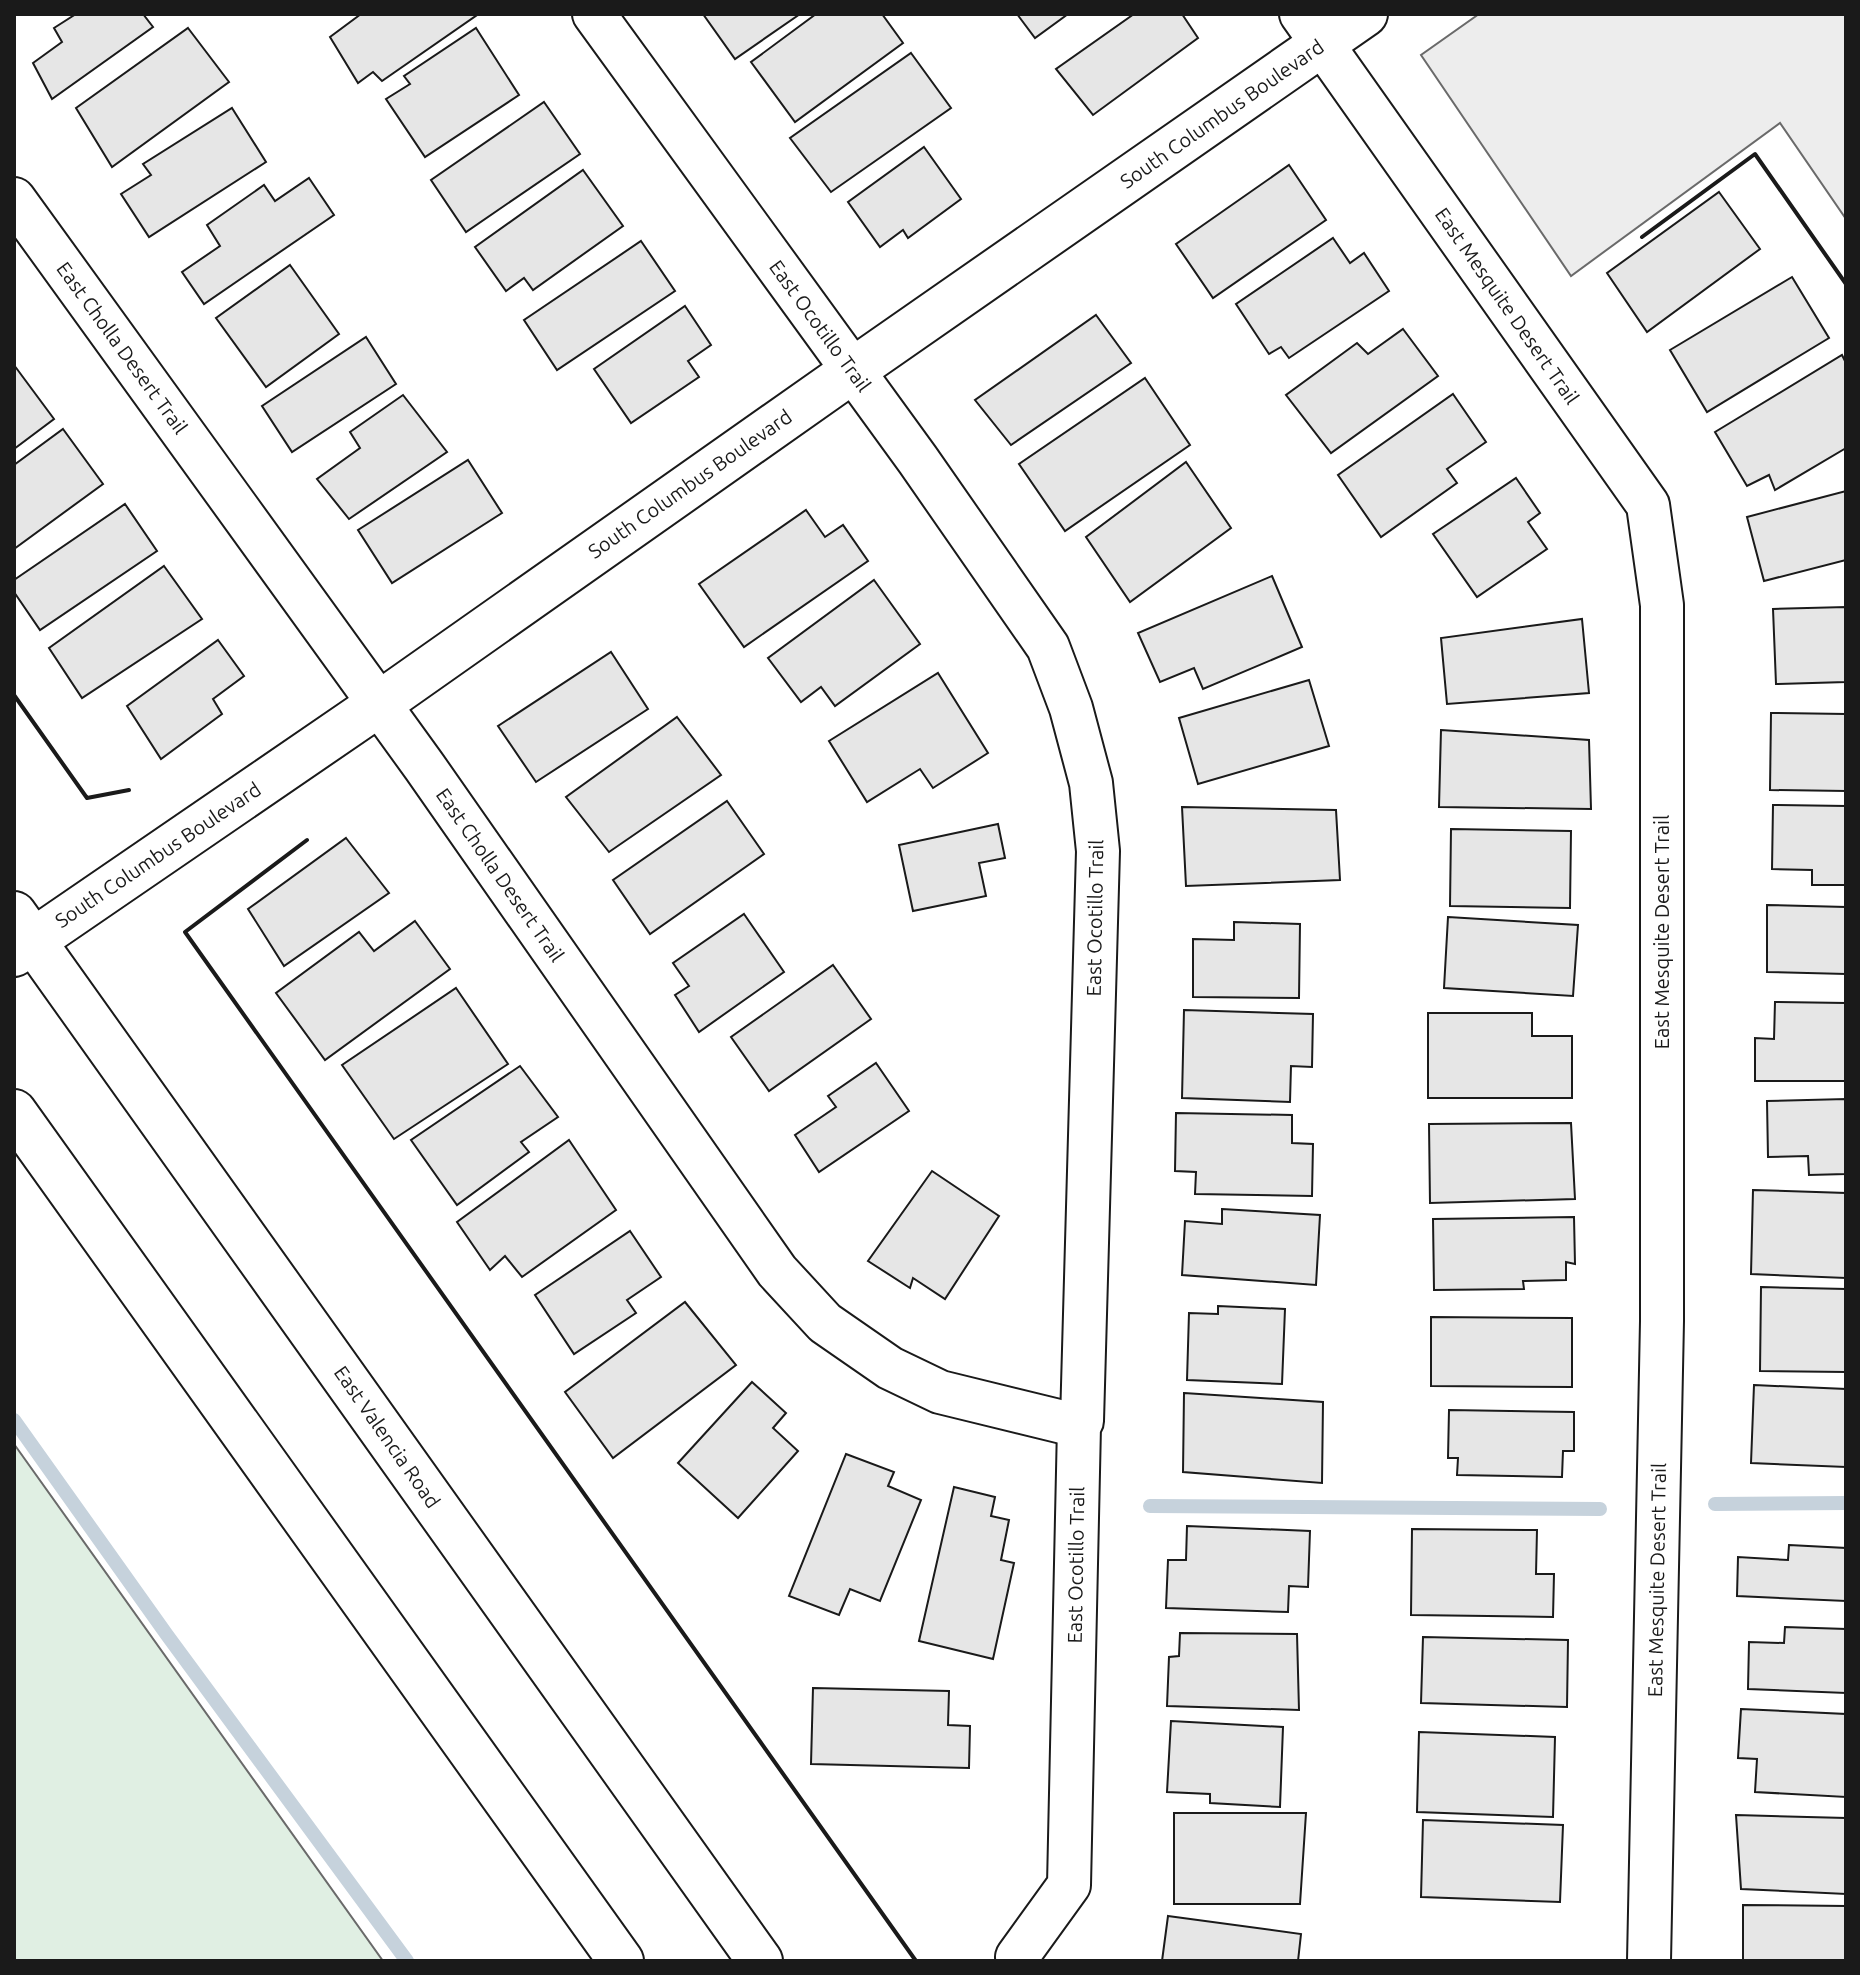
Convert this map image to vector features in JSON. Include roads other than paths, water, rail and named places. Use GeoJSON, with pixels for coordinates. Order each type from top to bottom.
{"type":"FeatureCollection","features":[{"type":"Feature","properties":{"kind":"main road","name":"South Columbus Boulevard"},"geometry":{"type":"LineString","coordinates":[[20,936],[379,704],[852,371],[1312,29],[1365,14]]}},
{"type":"Feature","properties":{"kind":"main road","name":"East Valencia Road"},"geometry":{"type":"LineString","coordinates":[[20,936],[760,1961]]}},
{"type":"Feature","properties":{"kind":"main road"},"geometry":{"type":"LineString","coordinates":[[14,1112],[621,1961]]}},
{"type":"Feature","properties":{"kind":"street","name":"East Ocotillo Trail"},"geometry":{"type":"LineString","coordinates":[[594,14],[1048,647],[1071,708],[1091,783],[1098,851],[1082,1421],[1079,1426],[1069,1885],[1017,1957]]}},
{"type":"Feature","properties":{"kind":"street","name":"East Mesquite Desert Trail"},"geometry":{"type":"LineString","coordinates":[[1312,29],[1648,505],[1662,605],[1662,1321],[1649,1961]]}},
{"type":"Feature","properties":{"kind":"street","name":"East Cholla Desert Trail"},"geometry":{"type":"LineString","coordinates":[[14,199],[379,704],[777,1271],[825,1323],[890,1368],[940,1392],[1079,1426]]}},
{"type":"Feature","properties":{"kind":"waterway"},"geometry":{"type":"LineString","coordinates":[[14,1420],[167,1635],[407,1961]]}},
{"type":"Feature","properties":{"kind":"waterway"},"geometry":{"type":"LineString","coordinates":[[1715,1504],[1846,1503]]}},
{"type":"Feature","properties":{"kind":"waterway"},"geometry":{"type":"LineString","coordinates":[[1150,1506],[1600,1509]]}}]}
